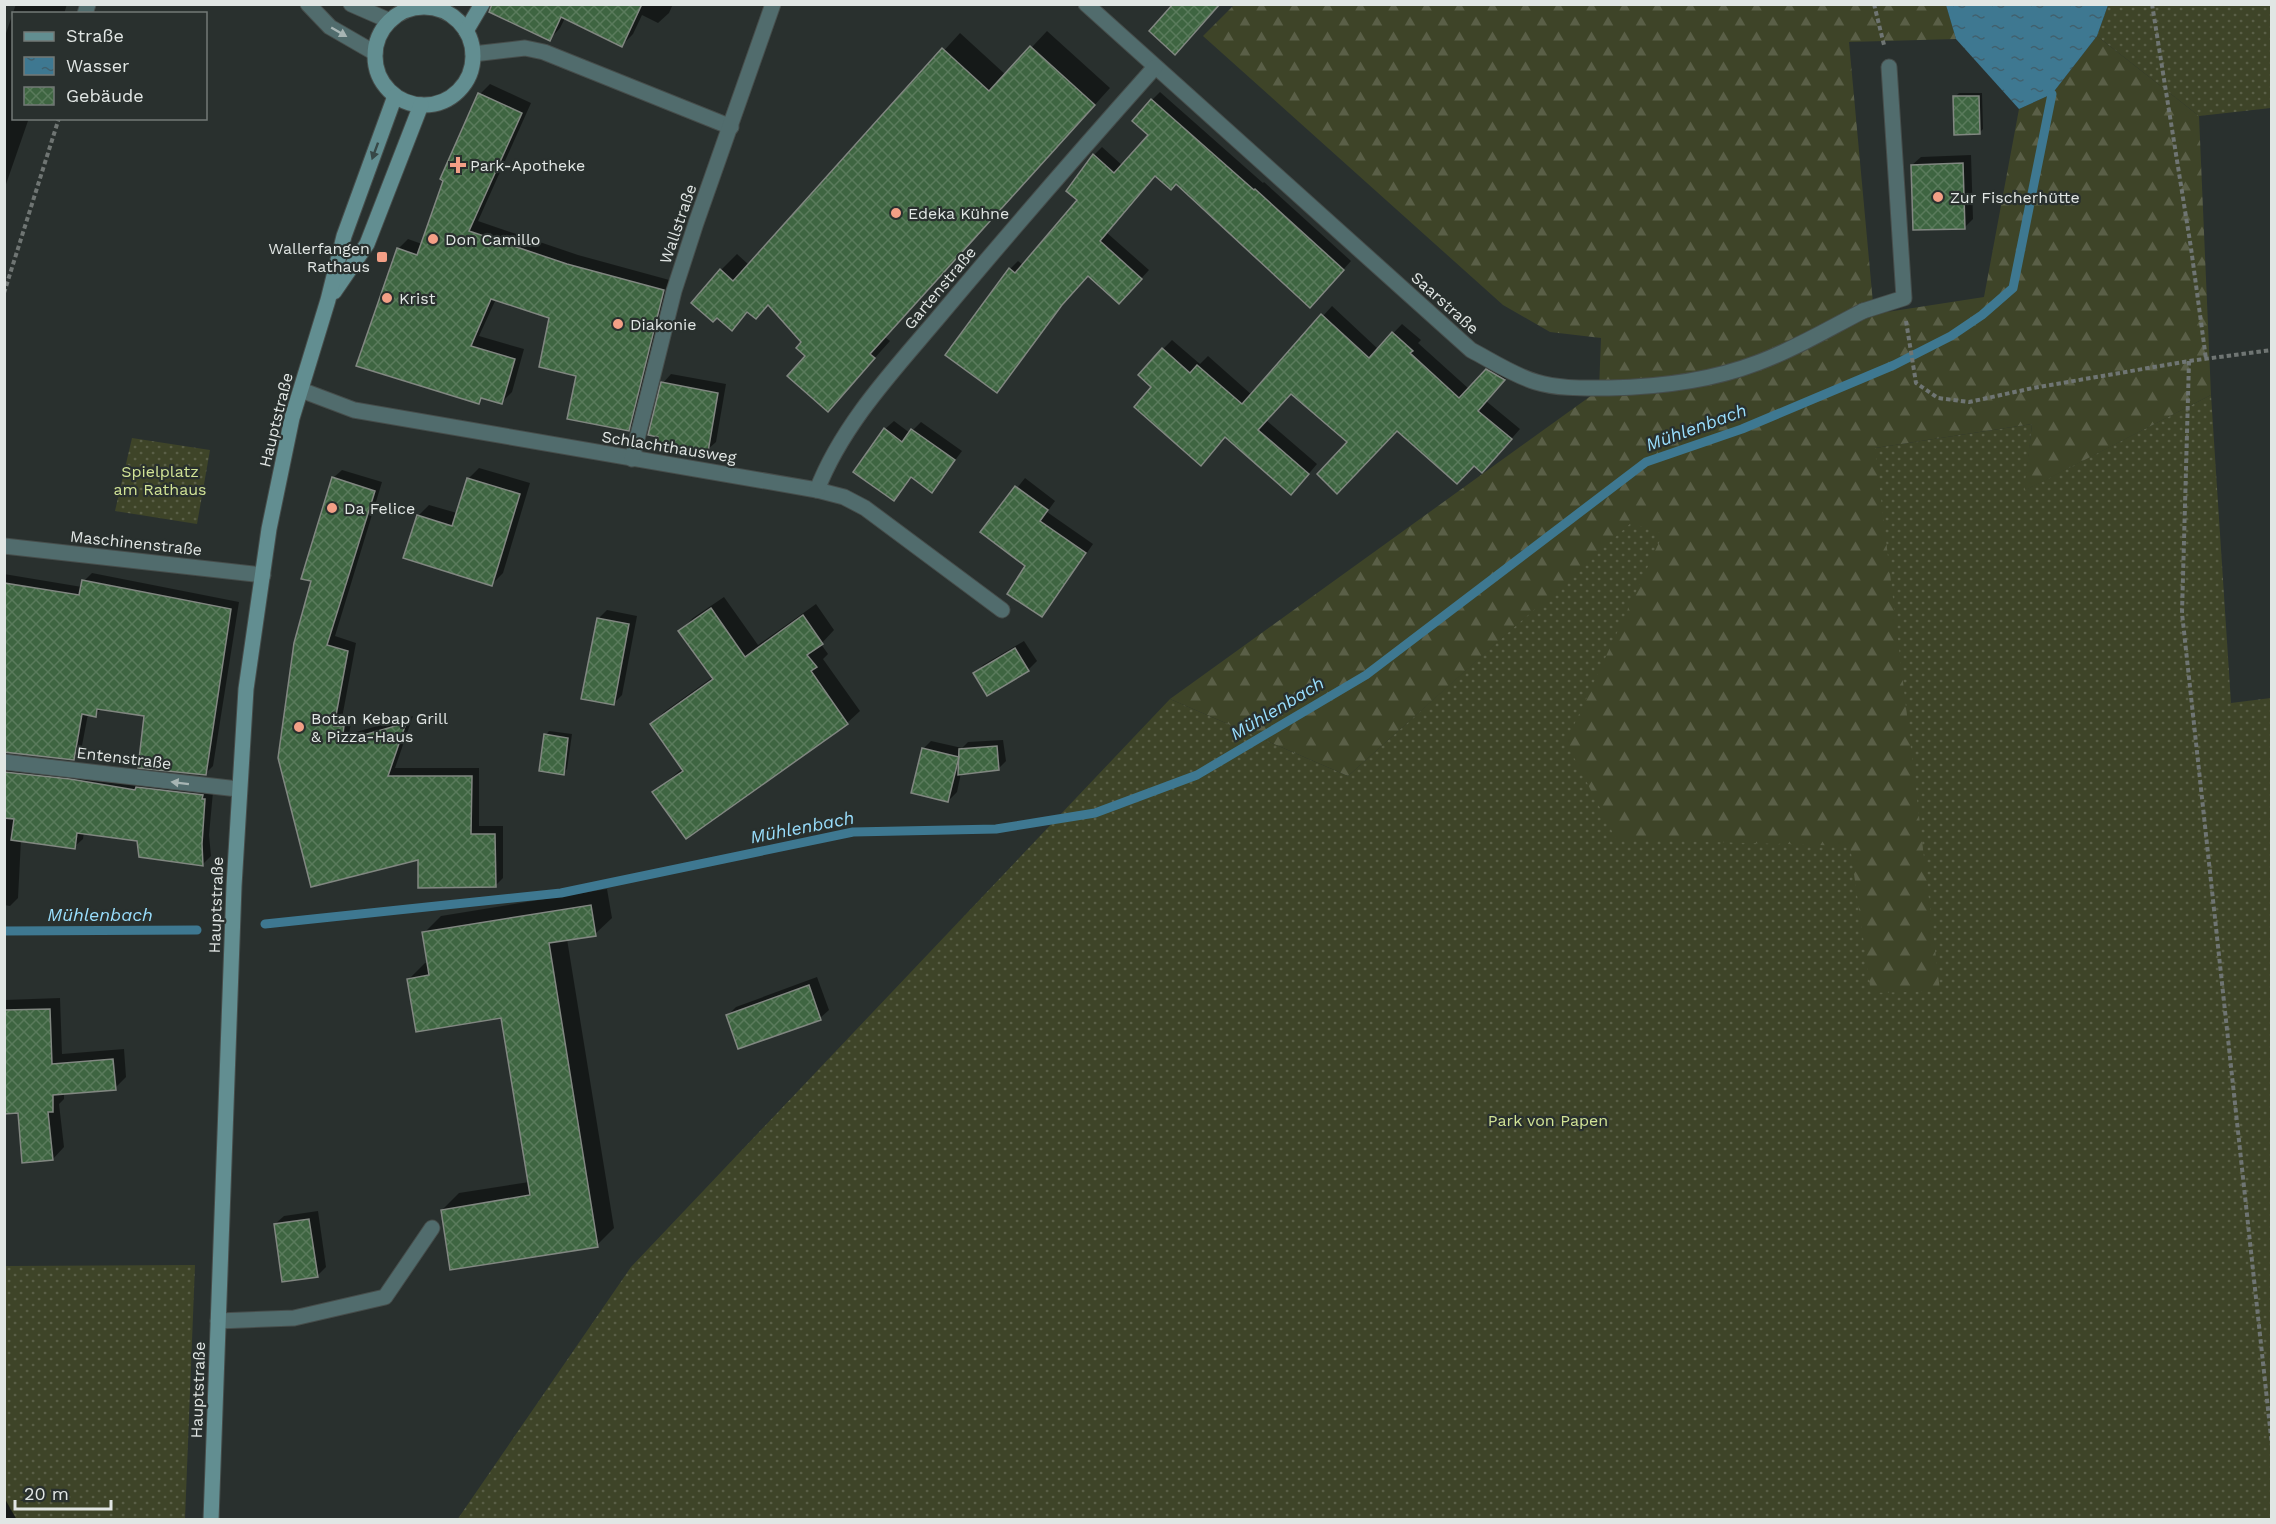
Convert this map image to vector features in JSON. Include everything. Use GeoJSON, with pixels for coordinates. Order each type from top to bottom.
{"type":"FeatureCollection","features":[{"type":"Feature","properties":{"kind":"main road"},"geometry":{"type":"LineString","coordinates":[[466,31],[482,4]]}},
{"type":"Feature","properties":{"kind":"main road"},"geometry":{"type":"LineString","coordinates":[[413,8],[446,8],[466,31],[473,54],[469,77],[462,87],[444,101],[421,105],[403,101],[395,96],[380,77],[375,53],[382,30],[390,21],[404,11],[413,8]]}},
{"type":"Feature","properties":{"kind":"main road","name":"Hauptstraße"},"geometry":{"type":"LineString","coordinates":[[211,1520],[238,789],[246,688],[282,465],[344,236],[395,96]]}},
{"type":"Feature","properties":{"kind":"main road","name":"Hauptstraße"},"geometry":{"type":"LineString","coordinates":[[328,300],[367,244],[421,105]]}},
{"type":"Feature","properties":{"kind":"street"},"geometry":{"type":"LineString","coordinates":[[308,4],[330,27],[375,53]]}},
{"type":"Feature","properties":{"kind":"street"},"geometry":{"type":"LineString","coordinates":[[351,4],[390,21]]}},
{"type":"Feature","properties":{"kind":"street","name":"Wallstraße"},"geometry":{"type":"LineString","coordinates":[[632,459],[674,291],[773,4]]}},
{"type":"Feature","properties":{"kind":"street","name":"Saarstraße"},"geometry":{"type":"LineString","coordinates":[[1086,4],[1471,350],[1510,372],[1537,382],[1576,388],[1625,388],[1676,384],[1719,376],[1758,363],[1863,311],[1904,298],[1889,67]]}},
{"type":"Feature","properties":{"kind":"street"},"geometry":{"type":"LineString","coordinates":[[473,54],[525,48],[544,52],[731,127]]}},
{"type":"Feature","properties":{"kind":"street","name":"Gartenstraße"},"geometry":{"type":"LineString","coordinates":[[817,490],[835,451],[897,367],[1022,217],[1155,67]]}},
{"type":"Feature","properties":{"kind":"street","name":"Schlachthausweg"},"geometry":{"type":"LineString","coordinates":[[301,390],[354,410],[817,490],[844,497],[865,508],[1002,610]]}},
{"type":"Feature","properties":{"kind":"street","name":"Maschinenstraße"},"geometry":{"type":"LineString","coordinates":[[4,546],[263,575]]}},
{"type":"Feature","properties":{"kind":"street","name":"Entenstraße"},"geometry":{"type":"LineString","coordinates":[[4,762],[238,789]]}},
{"type":"Feature","properties":{"kind":"street"},"geometry":{"type":"LineString","coordinates":[[218,1321],[294,1318],[385,1297],[432,1228]]}},
{"type":"Feature","properties":{"kind":"path"},"geometry":{"type":"LineString","coordinates":[[1874,4],[1889,67]]}},
{"type":"Feature","properties":{"kind":"path"},"geometry":{"type":"LineString","coordinates":[[2152,4],[2191,248],[2206,359]]}},
{"type":"Feature","properties":{"kind":"path"},"geometry":{"type":"LineString","coordinates":[[4,293],[58,120]]}},
{"type":"Feature","properties":{"kind":"path"},"geometry":{"type":"LineString","coordinates":[[1907,330],[1916,383],[1938,398],[1969,402],[2033,388],[2189,361],[2271,350]]}},
{"type":"Feature","properties":{"kind":"path"},"geometry":{"type":"LineString","coordinates":[[2189,361],[2182,613],[2271,1446]]}},
{"type":"Feature","properties":{"kind":"green space"},"geometry":{"type":"Polygon","coordinates":[[[1234,5],[1946,5],[1956,39],[1849,42],[1874,314],[1984,297],[2019,109],[2052,94],[2097,36],[2199,116],[2211,395],[2024,491],[2032,424],[1875,448],[1940,991],[1871,993],[1850,846],[1616,839],[1566,742],[1663,534],[1631,523],[1348,776],[1170,699],[1599,390],[1601,338],[1550,332],[1503,305],[1203,36],[1234,5]]]}},
{"type":"Feature","properties":{"kind":"green space"},"geometry":{"type":"Polygon","coordinates":[[[2108,5],[2271,5],[2271,108],[2199,116],[2097,36],[2108,5]]]}},
{"type":"Feature","properties":{"kind":"green space","name":"Park von Papen"},"geometry":{"type":"Polygon","coordinates":[[[2211,395],[2231,703],[2271,698],[2271,1519],[457,1520],[631,1267],[1170,699],[1348,776],[1631,522],[1875,448],[2032,424],[2025,490],[2211,395]]]}},
{"type":"Feature","properties":{"kind":"green space","name":"Spielplatz am Rathaus"},"geometry":{"type":"Polygon","coordinates":[[[132,438],[210,450],[197,524],[115,511],[132,438]]]}},
{"type":"Feature","properties":{"kind":"green space"},"geometry":{"type":"Polygon","coordinates":[[[195,1265],[185,1519],[16,1519],[4,1498],[5,1266],[195,1265]]]}},
{"type":"Feature","properties":{"kind":"water"},"geometry":{"type":"Polygon","coordinates":[[[1946,4],[2108,5],[2097,36],[2052,94],[2019,109],[1956,39],[1946,4]]]}},
{"type":"Feature","properties":{"kind":"building"},"geometry":{"type":"Polygon","coordinates":[[[492,4],[642,4],[622,47],[561,17],[550,41],[489,12],[492,4]]]}},
{"type":"Feature","properties":{"kind":"building"},"geometry":{"type":"Polygon","coordinates":[[[1173,4],[1220,4],[1175,55],[1149,31],[1173,4]]]}},
{"type":"Feature","properties":{"kind":"building","name":"Edeka Kühne"},"geometry":{"type":"Polygon","coordinates":[[[1030,46],[1095,105],[870,354],[875,358],[828,412],[787,376],[805,356],[796,348],[801,342],[768,305],[756,319],[747,312],[732,331],[717,318],[713,322],[691,303],[720,269],[733,281],[942,48],[989,91],[1030,46]]]}},
{"type":"Feature","properties":{"kind":"building"},"geometry":{"type":"Polygon","coordinates":[[[478,93],[522,113],[469,231],[567,264],[664,290],[629,431],[567,419],[576,376],[539,367],[549,318],[491,299],[471,346],[515,359],[502,404],[481,398],[479,404],[356,366],[397,248],[417,255],[443,181],[440,179],[478,93]]]}},
{"type":"Feature","properties":{"kind":"building"},"geometry":{"type":"Polygon","coordinates":[[[1953,96],[1979,96],[1980,134],[1954,135],[1953,96]]]}},
{"type":"Feature","properties":{"kind":"building"},"geometry":{"type":"Polygon","coordinates":[[[1151,99],[1344,270],[1310,308],[1176,184],[1171,190],[1155,176],[1100,241],[1142,279],[1119,304],[1088,276],[1062,305],[997,393],[945,355],[1009,268],[1015,273],[1077,200],[1066,191],[1093,154],[1114,173],[1148,135],[1132,121],[1151,99]]]}},
{"type":"Feature","properties":{"kind":"building","name":"Zur Fischerhütte"},"geometry":{"type":"Polygon","coordinates":[[[1963,163],[1965,229],[1913,230],[1911,165],[1963,163]]]}},
{"type":"Feature","properties":{"kind":"building"},"geometry":{"type":"Polygon","coordinates":[[[1321,314],[1369,358],[1392,332],[1413,351],[1410,353],[1459,398],[1486,369],[1505,380],[1478,411],[1512,439],[1482,473],[1474,466],[1457,484],[1397,431],[1337,494],[1317,474],[1347,442],[1291,394],[1258,430],[1309,474],[1291,495],[1225,437],[1201,466],[1134,407],[1151,387],[1138,375],[1162,348],[1190,373],[1197,365],[1242,404],[1321,314]]]}},
{"type":"Feature","properties":{"kind":"building"},"geometry":{"type":"Polygon","coordinates":[[[661,382],[718,393],[708,452],[657,443],[658,437],[648,435],[661,382]]]}},
{"type":"Feature","properties":{"kind":"building"},"geometry":{"type":"Polygon","coordinates":[[[884,428],[902,442],[911,429],[955,460],[932,493],[911,477],[894,501],[853,472],[884,428]]]}},
{"type":"Feature","properties":{"kind":"building"},"geometry":{"type":"Polygon","coordinates":[[[332,477],[375,491],[327,645],[348,651],[334,726],[344,726],[342,741],[406,723],[388,776],[472,776],[471,834],[495,834],[496,887],[418,888],[418,860],[311,887],[278,758],[294,643],[311,581],[301,579],[332,477]]]}},
{"type":"Feature","properties":{"kind":"building"},"geometry":{"type":"Polygon","coordinates":[[[467,478],[520,494],[492,586],[403,558],[417,515],[452,526],[467,478]]]}},
{"type":"Feature","properties":{"kind":"building"},"geometry":{"type":"Polygon","coordinates":[[[1015,486],[1048,510],[1040,521],[1086,553],[1042,617],[1007,594],[1025,566],[980,532],[1015,486]]]}},
{"type":"Feature","properties":{"kind":"building"},"geometry":{"type":"Polygon","coordinates":[[[82,580],[231,609],[206,775],[138,768],[144,716],[97,709],[96,717],[82,714],[74,760],[4,752],[4,583],[79,595],[82,580]]]}},
{"type":"Feature","properties":{"kind":"building"},"geometry":{"type":"Polygon","coordinates":[[[711,608],[745,657],[803,615],[823,644],[807,655],[817,667],[811,671],[848,724],[686,839],[652,792],[683,771],[650,724],[713,679],[678,631],[711,608]]]}},
{"type":"Feature","properties":{"kind":"building"},"geometry":{"type":"Polygon","coordinates":[[[597,618],[629,624],[614,705],[581,699],[597,618]]]}},
{"type":"Feature","properties":{"kind":"building"},"geometry":{"type":"Polygon","coordinates":[[[1015,648],[1029,671],[987,696],[973,673],[1015,648]]]}},
{"type":"Feature","properties":{"kind":"building"},"geometry":{"type":"Polygon","coordinates":[[[544,734],[568,738],[564,775],[539,771],[544,734]]]}},
{"type":"Feature","properties":{"kind":"building"},"geometry":{"type":"Polygon","coordinates":[[[997,746],[999,770],[958,775],[959,749],[997,746]]]}},
{"type":"Feature","properties":{"kind":"building"},"geometry":{"type":"Polygon","coordinates":[[[922,748],[959,757],[948,802],[911,793],[922,748]]]}},
{"type":"Feature","properties":{"kind":"building"},"geometry":{"type":"Polygon","coordinates":[[[4,772],[70,779],[135,790],[136,787],[203,795],[202,799],[205,799],[203,866],[139,857],[137,841],[77,833],[75,849],[11,840],[14,819],[4,818],[4,772]]]}},
{"type":"Feature","properties":{"kind":"building"},"geometry":{"type":"Polygon","coordinates":[[[591,905],[596,936],[549,943],[598,1247],[450,1270],[441,1210],[530,1195],[501,1018],[416,1032],[407,979],[429,975],[422,932],[591,905]]]}},
{"type":"Feature","properties":{"kind":"building"},"geometry":{"type":"Polygon","coordinates":[[[809,985],[821,1020],[738,1049],[726,1015],[809,985]]]}},
{"type":"Feature","properties":{"kind":"building"},"geometry":{"type":"Polygon","coordinates":[[[50,1009],[52,1064],[113,1059],[116,1090],[53,1095],[53,1112],[48,1112],[53,1160],[22,1163],[18,1113],[4,1114],[4,1010],[50,1009]]]}},
{"type":"Feature","properties":{"kind":"building"},"geometry":{"type":"Polygon","coordinates":[[[309,1219],[318,1277],[282,1282],[274,1224],[309,1219]]]}},
{"type":"Feature","properties":{"kind":"waterway","name":"Mühlenbach"},"geometry":{"type":"LineString","coordinates":[[265,924],[561,893],[853,832],[996,829],[1095,813],[1197,775],[1366,675],[1646,462],[1742,429],[1894,365],[1951,336],[1982,315],[2013,288],[2052,94]]}},
{"type":"Feature","properties":{"kind":"waterway","name":"Mühlenbach"},"geometry":{"type":"LineString","coordinates":[[4,931],[197,930]]}},
{"type":"Feature","properties":{"kind":"place","name":"Park-Apotheke"},"geometry":{"type":"Point","coordinates":[458,165]}},
{"type":"Feature","properties":{"kind":"place","name":"Zur Fischerhütte"},"geometry":{"type":"Point","coordinates":[1938,197]}},
{"type":"Feature","properties":{"kind":"place","name":"Edeka Kühne"},"geometry":{"type":"Point","coordinates":[896,213]}},
{"type":"Feature","properties":{"kind":"place","name":"Don Camillo"},"geometry":{"type":"Point","coordinates":[433,239]}},
{"type":"Feature","properties":{"kind":"place","name":"Wallerfangen Rathaus"},"geometry":{"type":"Point","coordinates":[382,257]}},
{"type":"Feature","properties":{"kind":"place","name":"Krist"},"geometry":{"type":"Point","coordinates":[387,298]}},
{"type":"Feature","properties":{"kind":"place","name":"Diakonie"},"geometry":{"type":"Point","coordinates":[618,324]}},
{"type":"Feature","properties":{"kind":"place","name":"Da Felice"},"geometry":{"type":"Point","coordinates":[332,508]}},
{"type":"Feature","properties":{"kind":"place","name":"Botan Kebap Grill & Pizza-Haus"},"geometry":{"type":"Point","coordinates":[299,727]}}]}
